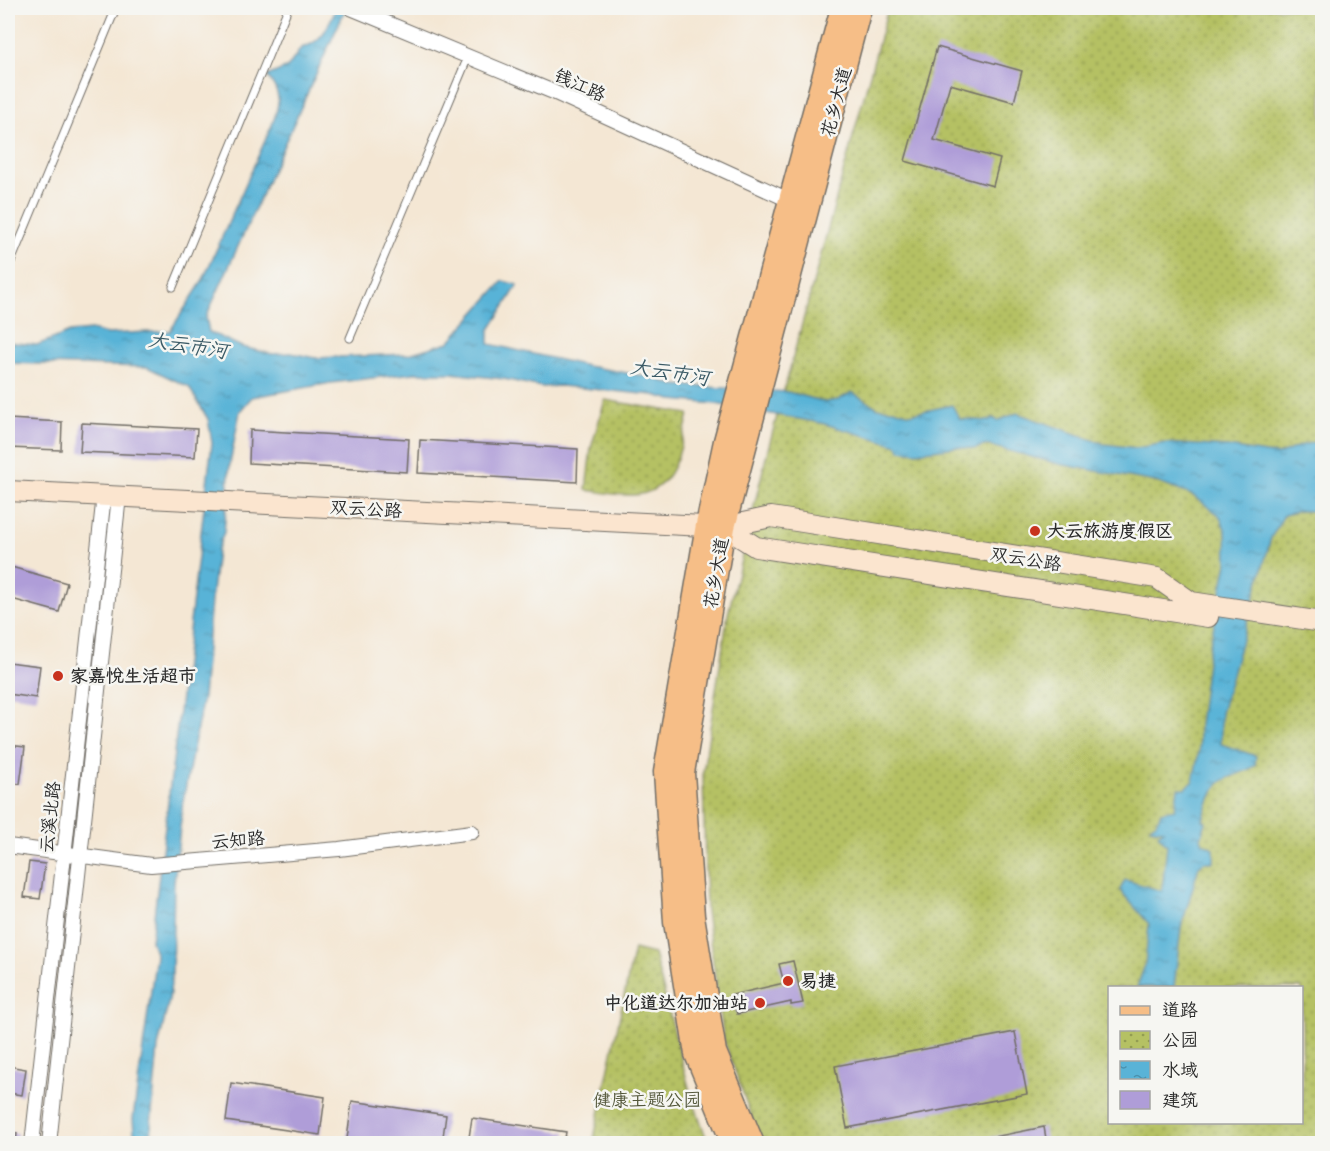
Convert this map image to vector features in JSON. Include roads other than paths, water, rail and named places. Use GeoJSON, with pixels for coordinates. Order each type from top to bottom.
{"type":"FeatureCollection","features":[{"type":"Feature","properties":{"kind":"main road","name":"花乡大道"},"geometry":{"type":"LineString","coordinates":[[755,368],[791,201],[842,8]]}},
{"type":"Feature","properties":{"kind":"main road","name":"花乡大道"},"geometry":{"type":"LineString","coordinates":[[733,1143],[696,1054],[675,922],[665,772],[716,526],[742,418],[860,8]]}},
{"type":"Feature","properties":{"kind":"main road","name":"花乡大道"},"geometry":{"type":"LineString","coordinates":[[716,526],[683,773],[693,916],[715,1052],[753,1143]]}},
{"type":"Feature","properties":{"kind":"street","name":"钱江路"},"geometry":{"type":"LineString","coordinates":[[355,10],[551,91],[791,201]]}},
{"type":"Feature","properties":{"kind":"street","name":"双云公路"},"geometry":{"type":"LineString","coordinates":[[8,491],[716,526],[771,517],[1157,578],[1191,602],[1210,611]]}},
{"type":"Feature","properties":{"kind":"street","name":"云溪北路"},"geometry":{"type":"LineString","coordinates":[[32,1143],[64,854],[112,496]]}},
{"type":"Feature","properties":{"kind":"street","name":"云溪北路"},"geometry":{"type":"LineString","coordinates":[[50,1143],[80,856],[112,496]]}},
{"type":"Feature","properties":{"kind":"street","name":"双云公路"},"geometry":{"type":"LineString","coordinates":[[716,526],[756,547],[1262,619],[1323,622]]}},
{"type":"Feature","properties":{"kind":"street","name":"双云公路"},"geometry":{"type":"LineString","coordinates":[[1262,619],[1323,636]]}},
{"type":"Feature","properties":{"kind":"street","name":"云知路"},"geometry":{"type":"LineString","coordinates":[[8,846],[151,865],[339,849],[472,832]]}},
{"type":"Feature","properties":{"kind":"lane"},"geometry":{"type":"LineString","coordinates":[[8,269],[116,8]]}},
{"type":"Feature","properties":{"kind":"lane"},"geometry":{"type":"LineString","coordinates":[[173,287],[288,8]]}},
{"type":"Feature","properties":{"kind":"lane"},"geometry":{"type":"LineString","coordinates":[[350,338],[468,57]]}},
{"type":"Feature","properties":{"kind":"water","name":"大云市河"},"geometry":{"type":"Polygon","coordinates":[[[336,8],[346,8],[206,317],[209,332],[242,347],[272,354],[291,353],[316,358],[409,354],[449,342],[503,281],[518,285],[489,331],[489,344],[587,366],[650,377],[674,385],[788,392],[825,402],[838,400],[852,392],[878,408],[894,409],[910,414],[952,405],[960,419],[989,421],[993,418],[998,421],[1017,413],[1104,444],[1137,448],[1165,443],[1228,447],[1278,455],[1322,440],[1322,511],[1300,511],[1284,515],[1271,538],[1221,713],[1221,744],[1256,756],[1255,765],[1221,782],[1207,805],[1203,820],[1206,822],[1201,838],[1203,843],[1214,848],[1214,862],[1204,862],[1199,866],[1181,928],[1174,986],[1137,986],[1145,965],[1149,924],[1120,890],[1125,880],[1162,891],[1167,845],[1158,834],[1164,830],[1149,828],[1157,822],[1161,812],[1175,809],[1178,788],[1186,788],[1193,781],[1199,752],[1199,725],[1208,654],[1227,563],[1226,531],[1219,515],[1192,495],[1156,482],[1059,464],[987,445],[975,449],[957,447],[917,452],[900,450],[898,445],[821,423],[716,404],[672,400],[654,395],[561,386],[541,387],[504,379],[451,373],[414,373],[331,383],[252,397],[240,411],[230,463],[224,532],[217,551],[203,697],[183,801],[174,883],[172,974],[169,1000],[158,1047],[151,1124],[152,1143],[135,1143],[133,1119],[156,955],[151,941],[212,443],[208,419],[189,387],[147,367],[8,363],[8,342],[37,345],[70,332],[91,330],[107,334],[170,331],[202,282],[272,125],[278,99],[275,88],[267,76],[288,67],[301,48],[314,42],[327,28],[336,8]]]}},
{"type":"Feature","properties":{"kind":"place","name":"大云旅游度假区"},"geometry":{"type":"Point","coordinates":[1035,531]}},
{"type":"Feature","properties":{"kind":"place","name":"家嘉悦生活超市"},"geometry":{"type":"Point","coordinates":[58,676]}},
{"type":"Feature","properties":{"kind":"place","name":"易捷"},"geometry":{"type":"Point","coordinates":[788,981]}},
{"type":"Feature","properties":{"kind":"place","name":"中化道达尔加油站"},"geometry":{"type":"Point","coordinates":[760,1003]}},
{"type":"Feature","properties":{"kind":"park label","name":"健康主题公园"},"geometry":{"type":"Point","coordinates":[647,1100]}}]}
